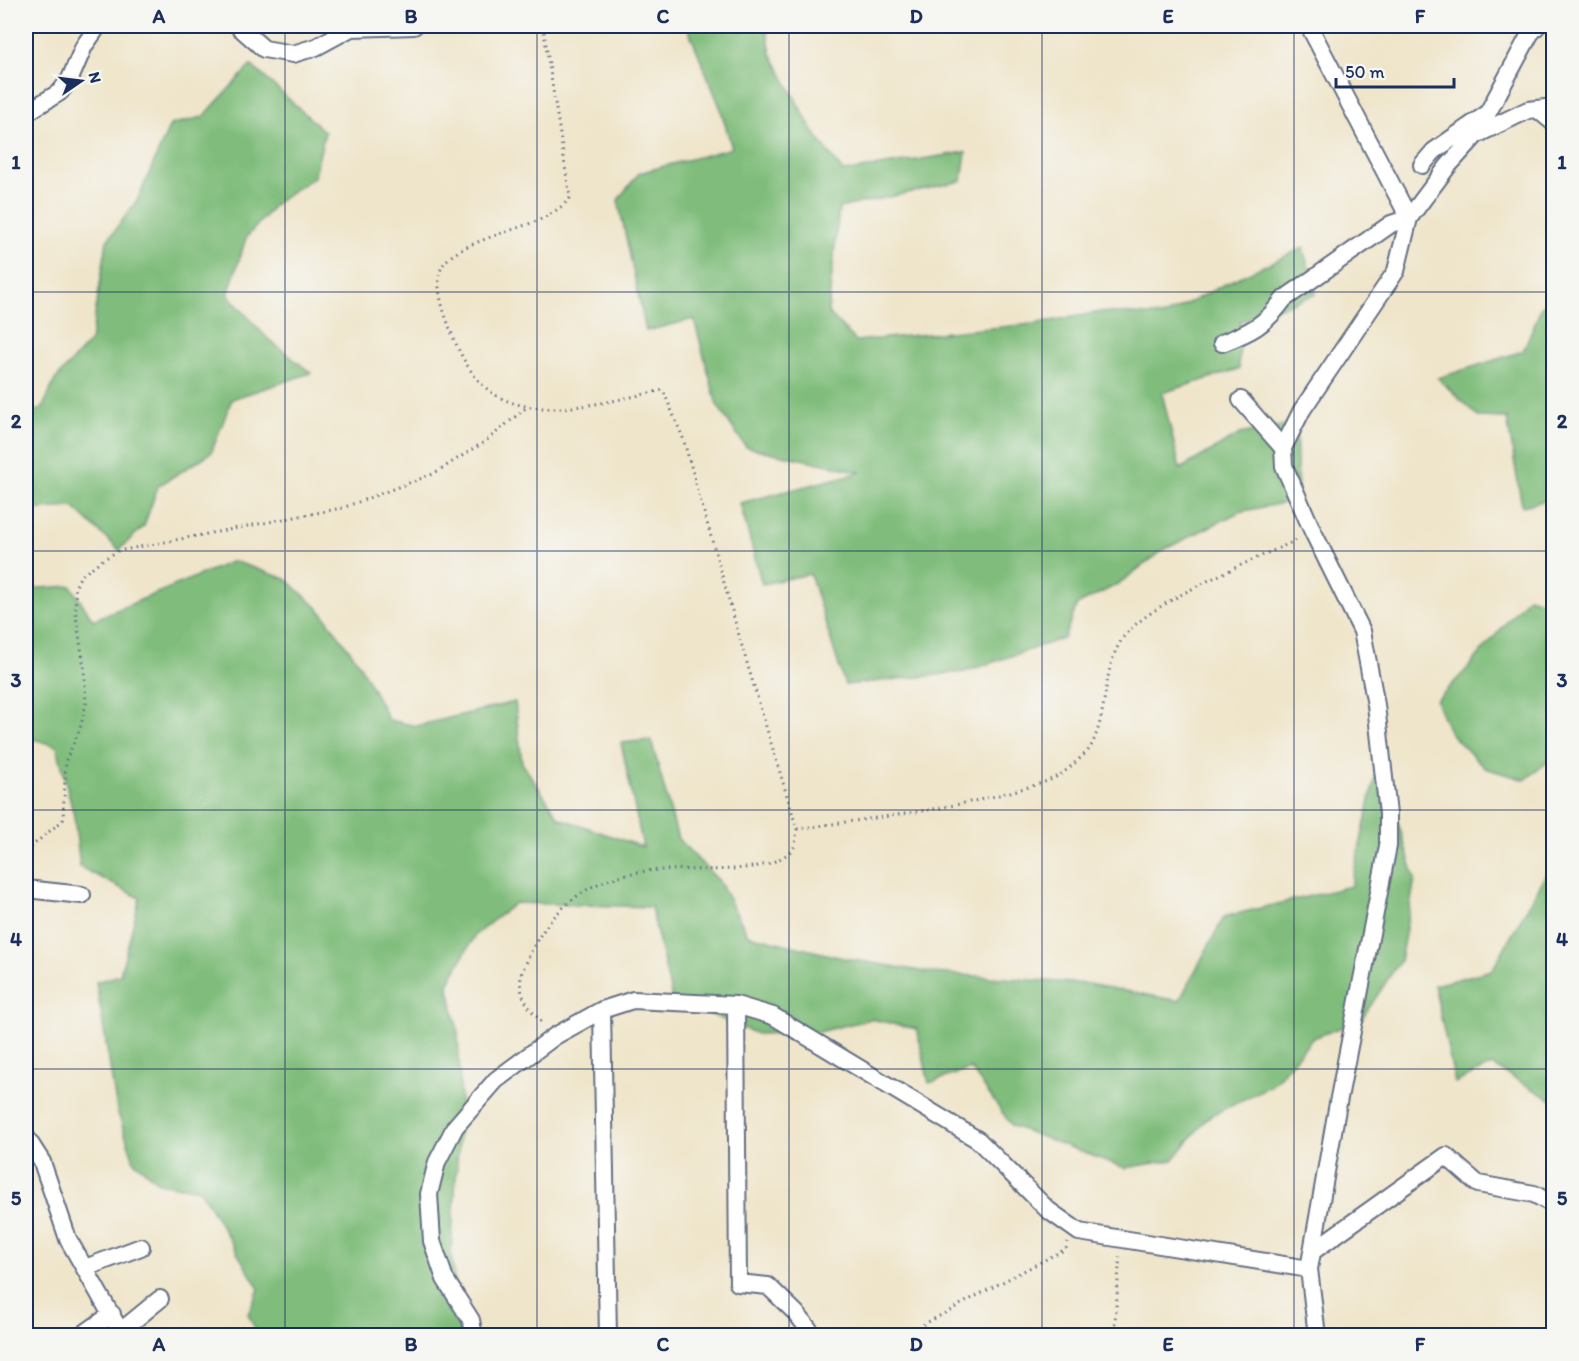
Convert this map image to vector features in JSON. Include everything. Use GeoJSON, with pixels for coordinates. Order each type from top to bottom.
{"type":"FeatureCollection","features":[{"type":"Feature","properties":{"kind":"street"},"geometry":{"type":"LineString","coordinates":[[26,113],[60,92],[70,79],[84,46],[98,26]]}},
{"type":"Feature","properties":{"kind":"street"},"geometry":{"type":"LineString","coordinates":[[238,26],[264,49],[293,54],[316,47],[351,28],[414,26]]}},
{"type":"Feature","properties":{"kind":"street"},"geometry":{"type":"LineString","coordinates":[[1309,26],[1409,218]]}},
{"type":"Feature","properties":{"kind":"street"},"geometry":{"type":"LineString","coordinates":[[1317,1335],[1309,1269],[1338,1103],[1388,846],[1388,814],[1376,705],[1362,631],[1313,532],[1284,466],[1283,448],[1302,410],[1396,271],[1409,218],[1448,166],[1476,135],[1530,34],[1537,26]]}},
{"type":"Feature","properties":{"kind":"street"},"geometry":{"type":"LineString","coordinates":[[1476,135],[1528,110],[1545,108],[1554,123]]}},
{"type":"Feature","properties":{"kind":"street"},"geometry":{"type":"LineString","coordinates":[[1422,165],[1434,151],[1487,114]]}},
{"type":"Feature","properties":{"kind":"street"},"geometry":{"type":"LineString","coordinates":[[1222,344],[1251,332],[1271,317],[1284,299],[1391,224],[1409,218]]}},
{"type":"Feature","properties":{"kind":"street"},"geometry":{"type":"LineString","coordinates":[[1241,400],[1283,448]]}},
{"type":"Feature","properties":{"kind":"street"},"geometry":{"type":"LineString","coordinates":[[26,889],[82,895]]}},
{"type":"Feature","properties":{"kind":"street"},"geometry":{"type":"LineString","coordinates":[[474,1335],[471,1320],[445,1279],[432,1241],[429,1194],[437,1162],[455,1127],[496,1080],[555,1036],[602,1010],[633,1000],[736,1005],[772,1016],[978,1140],[1048,1210],[1074,1230],[1309,1269]]}},
{"type":"Feature","properties":{"kind":"street"},"geometry":{"type":"LineString","coordinates":[[736,1005],[738,1284],[768,1286],[796,1313],[814,1335]]}},
{"type":"Feature","properties":{"kind":"street"},"geometry":{"type":"LineString","coordinates":[[602,1010],[608,1335]]}},
{"type":"Feature","properties":{"kind":"street"},"geometry":{"type":"LineString","coordinates":[[26,1137],[42,1162],[68,1239],[122,1333],[160,1299]]}},
{"type":"Feature","properties":{"kind":"street"},"geometry":{"type":"LineString","coordinates":[[1313,1251],[1446,1156],[1478,1184],[1534,1194],[1554,1205]]}},
{"type":"Feature","properties":{"kind":"street"},"geometry":{"type":"LineString","coordinates":[[85,1268],[141,1246]]}},
{"type":"Feature","properties":{"kind":"street"},"geometry":{"type":"LineString","coordinates":[[81,1335],[112,1314]]}},
{"type":"Feature","properties":{"kind":"path"},"geometry":{"type":"LineString","coordinates":[[543,26],[570,198],[547,216],[455,252],[443,265],[439,277],[447,319],[459,351],[478,380],[494,394],[527,407],[554,408],[663,390],[683,438],[797,830],[794,846],[785,856],[764,865],[638,871],[586,889],[564,907],[547,924],[533,947],[520,977],[528,1007],[555,1036]]}},
{"type":"Feature","properties":{"kind":"path"},"geometry":{"type":"LineString","coordinates":[[26,851],[63,819],[66,760],[80,729],[86,704],[84,667],[76,616],[75,588],[80,577],[99,562],[118,552],[169,540],[255,526],[342,508],[433,474],[486,441],[527,407]]}},
{"type":"Feature","properties":{"kind":"path"},"geometry":{"type":"LineString","coordinates":[[797,830],[984,800],[1044,782],[1062,774],[1089,749],[1101,719],[1111,663],[1122,639],[1137,623],[1159,607],[1186,593],[1313,532]]}},
{"type":"Feature","properties":{"kind":"path"},"geometry":{"type":"LineString","coordinates":[[902,1335],[1066,1249],[1074,1230]]}},
{"type":"Feature","properties":{"kind":"path"},"geometry":{"type":"LineString","coordinates":[[1114,1335],[1121,1238]]}},
{"type":"Feature","properties":{"kind":"green space"},"geometry":{"type":"Polygon","coordinates":[[[687,26],[766,26],[771,53],[812,130],[843,172],[966,152],[962,181],[839,208],[828,312],[856,341],[1033,324],[1101,312],[1164,316],[1231,281],[1303,248],[1316,294],[1240,322],[1239,369],[1162,393],[1180,469],[1240,434],[1296,423],[1298,500],[1239,512],[1165,549],[1118,584],[1077,605],[1064,638],[964,672],[845,685],[810,574],[762,584],[740,503],[861,472],[746,447],[717,405],[694,319],[646,331],[618,200],[639,173],[732,148],[720,107],[687,26]]]}},
{"type":"Feature","properties":{"kind":"green space"},"geometry":{"type":"Polygon","coordinates":[[[251,65],[325,132],[314,177],[277,202],[246,238],[228,295],[267,338],[311,373],[232,399],[211,453],[158,486],[144,526],[119,550],[73,507],[26,510],[26,413],[42,409],[55,380],[91,340],[107,241],[138,199],[170,125],[203,117],[251,65]]]}},
{"type":"Feature","properties":{"kind":"green space"},"geometry":{"type":"Polygon","coordinates":[[[1553,305],[1553,499],[1522,506],[1507,418],[1478,417],[1438,378],[1523,351],[1542,306],[1553,305]]]}},
{"type":"Feature","properties":{"kind":"green space"},"geometry":{"type":"Polygon","coordinates":[[[233,561],[286,579],[320,610],[358,662],[389,720],[416,726],[515,702],[522,763],[559,818],[643,847],[621,743],[651,740],[678,839],[719,881],[748,935],[843,958],[932,973],[1088,984],[1179,1001],[1224,917],[1351,886],[1379,760],[1415,879],[1400,961],[1361,1020],[1313,1038],[1272,1085],[1208,1117],[1173,1160],[1125,1168],[1012,1126],[971,1069],[929,1083],[917,1029],[871,1019],[818,1032],[757,1034],[672,998],[651,907],[515,903],[475,935],[448,984],[458,1032],[461,1106],[451,1251],[461,1335],[258,1335],[248,1314],[259,1289],[200,1190],[159,1183],[134,1161],[117,1110],[96,982],[120,975],[140,898],[80,867],[74,816],[57,746],[26,737],[26,589],[71,586],[93,620],[233,561]]]}},
{"type":"Feature","properties":{"kind":"green space"},"geometry":{"type":"Polygon","coordinates":[[[1528,597],[1553,605],[1554,757],[1525,780],[1485,768],[1450,733],[1436,701],[1467,669],[1528,597]]]}},
{"type":"Feature","properties":{"kind":"green space"},"geometry":{"type":"Polygon","coordinates":[[[1553,862],[1553,1101],[1492,1065],[1455,1083],[1434,985],[1492,970],[1553,862]]]}}]}
